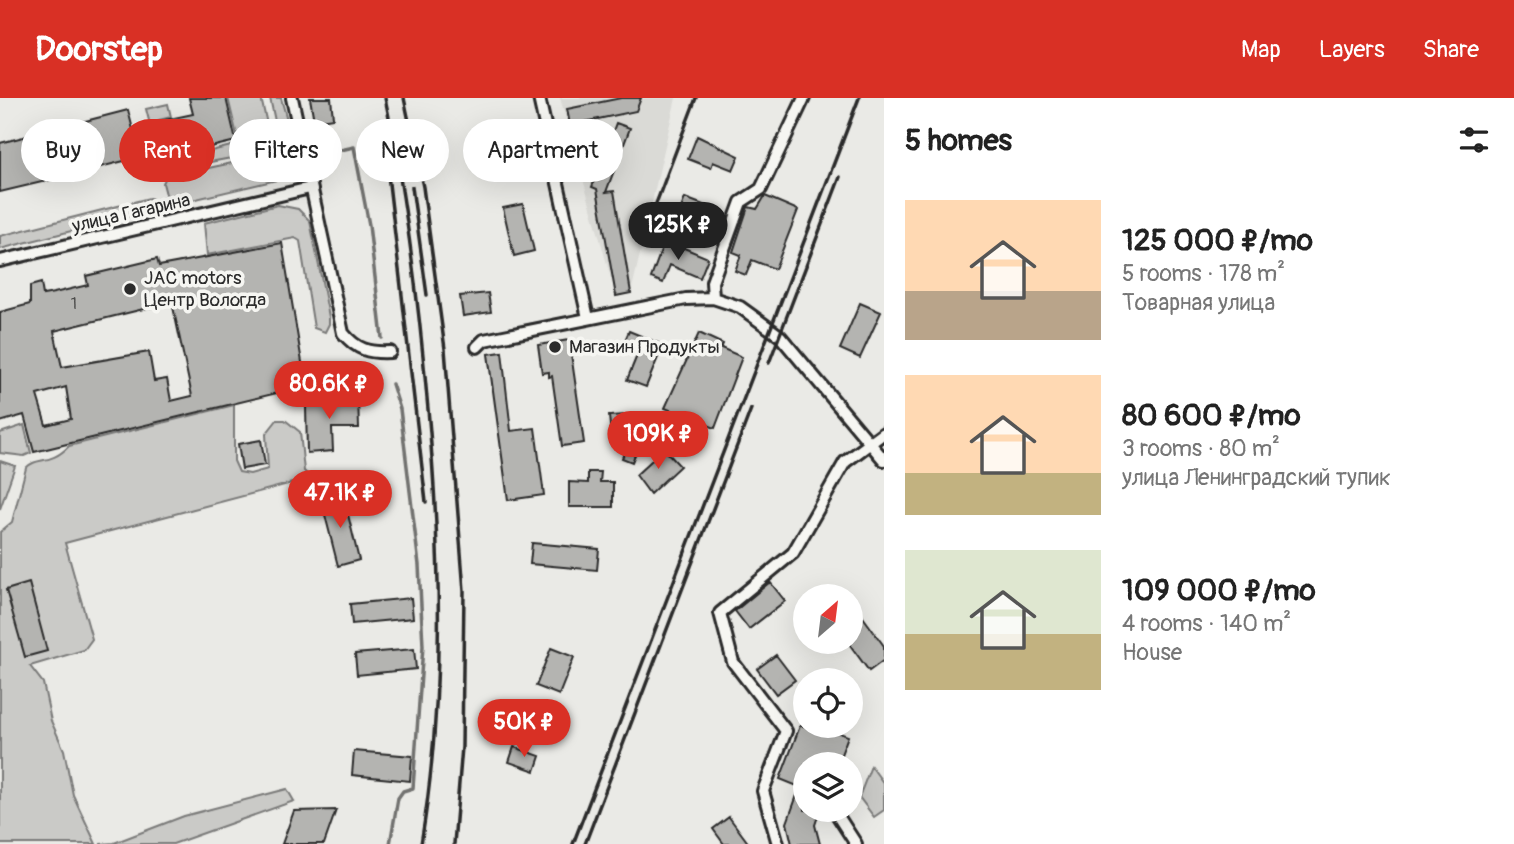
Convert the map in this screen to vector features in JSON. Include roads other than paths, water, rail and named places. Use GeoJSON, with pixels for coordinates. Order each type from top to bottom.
{"type":"FeatureCollection","features":[{"type":"Feature","properties":{"kind":"street"},"geometry":{"type":"LineString","coordinates":[[292,98],[343,333],[353,346],[372,353],[390,352]]}},
{"type":"Feature","properties":{"kind":"street"},"geometry":{"type":"LineString","coordinates":[[539,98],[588,318]]}},
{"type":"Feature","properties":{"kind":"street"},"geometry":{"type":"LineString","coordinates":[[713,298],[712,282],[741,202],[761,189],[804,98]]}},
{"type":"Feature","properties":{"kind":"street","name":"улица Гагарина"},"geometry":{"type":"LineString","coordinates":[[0,261],[310,188]]}},
{"type":"Feature","properties":{"kind":"street"},"geometry":{"type":"LineString","coordinates":[[477,347],[484,340],[588,318],[686,299],[713,298],[740,307],[780,336],[884,460]]}},
{"type":"Feature","properties":{"kind":"street"},"geometry":{"type":"LineString","coordinates":[[778,844],[763,791],[786,731],[733,663],[720,613],[793,553],[845,463],[884,433]]}},
{"type":"Feature","properties":{"kind":"street"},"geometry":{"type":"LineString","coordinates":[[842,822],[856,844]]}},
{"type":"Feature","properties":{"kind":"waterway"},"geometry":{"type":"LineString","coordinates":[[342,150],[354,147],[369,225],[382,338]]}},
{"type":"Feature","properties":{"kind":"waterway"},"geometry":{"type":"LineString","coordinates":[[390,844],[398,798],[403,791],[413,788],[423,646],[419,565],[400,409],[392,384]]}},
{"type":"Feature","properties":{"kind":"railway"},"geometry":{"type":"LineString","coordinates":[[385,98],[400,175],[416,292],[436,518],[437,681],[429,790],[421,844]]}},
{"type":"Feature","properties":{"kind":"railway"},"geometry":{"type":"LineString","coordinates":[[404,98],[423,187],[445,349],[464,591],[462,747],[454,844]]}},
{"type":"Feature","properties":{"kind":"railway"},"geometry":{"type":"LineString","coordinates":[[646,230],[696,98]]}},
{"type":"Feature","properties":{"kind":"railway"},"geometry":{"type":"LineString","coordinates":[[573,844],[859,98]]}},
{"type":"Feature","properties":{"kind":"railway"},"geometry":{"type":"LineString","coordinates":[[769,363],[840,177]]}},
{"type":"Feature","properties":{"kind":"railway"},"geometry":{"type":"LineString","coordinates":[[389,182],[426,502]]}},
{"type":"Feature","properties":{"kind":"railway"},"geometry":{"type":"LineString","coordinates":[[412,187],[427,295]]}},
{"type":"Feature","properties":{"kind":"railway"},"geometry":{"type":"LineString","coordinates":[[585,844],[751,409]]}},
{"type":"Feature","properties":{"kind":"place","name":"JAC motors Центр Вологда"},"geometry":{"type":"Point","coordinates":[130,289]}},
{"type":"Feature","properties":{"kind":"place","name":"Магазин Продукты"},"geometry":{"type":"Point","coordinates":[555,347]}}]}
